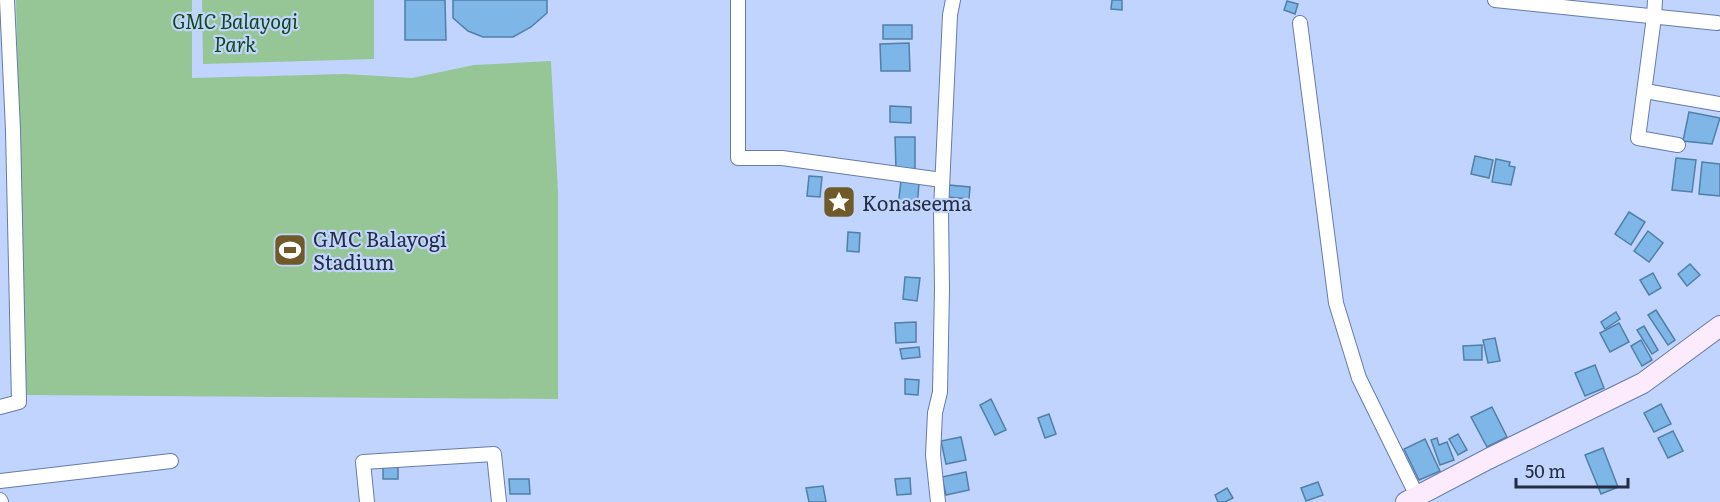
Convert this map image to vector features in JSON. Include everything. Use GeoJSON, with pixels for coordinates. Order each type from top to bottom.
{"type":"FeatureCollection","features":[{"type":"Feature","properties":{"kind":"main road"},"geometry":{"type":"LineString","coordinates":[[1420,498],[1642,383],[1720,326]]}},
{"type":"Feature","properties":{"kind":"street"},"geometry":{"type":"LineString","coordinates":[[0,407],[19,402],[7,208],[7,0]]}},
{"type":"Feature","properties":{"kind":"street"},"geometry":{"type":"LineString","coordinates":[[738,0],[738,158],[782,158],[942,180]]}},
{"type":"Feature","properties":{"kind":"street"},"geometry":{"type":"LineString","coordinates":[[938,502],[933,455],[935,413],[940,392],[942,180],[950,15],[953,0]]}},
{"type":"Feature","properties":{"kind":"street"},"geometry":{"type":"LineString","coordinates":[[1495,0],[1717,23]]}},
{"type":"Feature","properties":{"kind":"street"},"geometry":{"type":"LineString","coordinates":[[1655,0],[1638,138],[1678,145]]}},
{"type":"Feature","properties":{"kind":"street"},"geometry":{"type":"LineString","coordinates":[[1300,23],[1336,303],[1359,378],[1420,498]]}},
{"type":"Feature","properties":{"kind":"street"},"geometry":{"type":"LineString","coordinates":[[1645,91],[1720,104]]}},
{"type":"Feature","properties":{"kind":"street"},"geometry":{"type":"LineString","coordinates":[[368,502],[363,462],[494,454],[499,502]]}},
{"type":"Feature","properties":{"kind":"street"},"geometry":{"type":"LineString","coordinates":[[0,481],[171,461]]}},
{"type":"Feature","properties":{"kind":"green space","name":"GMC Balayogi Stadium"},"geometry":{"type":"Polygon","coordinates":[[[16,0],[192,0],[192,78],[345,74],[412,78],[474,65],[551,61],[558,192],[558,399],[26,395],[16,0]]]}},
{"type":"Feature","properties":{"kind":"green space","name":"GMC Balayogi Park"},"geometry":{"type":"Polygon","coordinates":[[[202,0],[374,0],[374,59],[203,64],[202,0]]]}},
{"type":"Feature","properties":{"kind":"building"},"geometry":{"type":"Polygon","coordinates":[[[405,0],[445,0],[446,40],[405,40],[405,0]]]}},
{"type":"Feature","properties":{"kind":"building"},"geometry":{"type":"Polygon","coordinates":[[[453,0],[547,0],[547,13],[531,27],[513,37],[483,37],[468,31],[453,18],[453,0]]]}},
{"type":"Feature","properties":{"kind":"building"},"geometry":{"type":"Polygon","coordinates":[[[1112,0],[1122,0],[1122,10],[1111,9],[1112,0]]]}},
{"type":"Feature","properties":{"kind":"building"},"geometry":{"type":"Polygon","coordinates":[[[1287,1],[1298,4],[1295,14],[1284,10],[1287,1]]]}},
{"type":"Feature","properties":{"kind":"building"},"geometry":{"type":"Polygon","coordinates":[[[883,25],[912,25],[912,39],[883,39],[883,25]]]}},
{"type":"Feature","properties":{"kind":"building"},"geometry":{"type":"Polygon","coordinates":[[[909,43],[910,71],[881,71],[880,44],[909,43]]]}},
{"type":"Feature","properties":{"kind":"building"},"geometry":{"type":"Polygon","coordinates":[[[890,106],[911,107],[911,123],[890,122],[890,106]]]}},
{"type":"Feature","properties":{"kind":"building"},"geometry":{"type":"Polygon","coordinates":[[[1689,112],[1720,118],[1712,144],[1683,141],[1689,112]]]}},
{"type":"Feature","properties":{"kind":"building"},"geometry":{"type":"Polygon","coordinates":[[[895,137],[915,137],[915,169],[896,169],[895,137]]]}},
{"type":"Feature","properties":{"kind":"building"},"geometry":{"type":"Polygon","coordinates":[[[1475,156],[1493,160],[1489,178],[1471,174],[1475,156]]]}},
{"type":"Feature","properties":{"kind":"building"},"geometry":{"type":"Polygon","coordinates":[[[1676,158],[1696,160],[1692,192],[1672,190],[1676,158]]]}},
{"type":"Feature","properties":{"kind":"building"},"geometry":{"type":"Polygon","coordinates":[[[1496,159],[1510,162],[1509,166],[1515,167],[1511,185],[1492,182],[1496,159]]]}},
{"type":"Feature","properties":{"kind":"building"},"geometry":{"type":"Polygon","coordinates":[[[1702,162],[1720,164],[1720,196],[1699,194],[1702,162]]]}},
{"type":"Feature","properties":{"kind":"building"},"geometry":{"type":"Polygon","coordinates":[[[809,176],[822,177],[820,197],[807,196],[809,176]]]}},
{"type":"Feature","properties":{"kind":"building"},"geometry":{"type":"Polygon","coordinates":[[[901,181],[919,183],[917,208],[898,206],[901,181]]]}},
{"type":"Feature","properties":{"kind":"building"},"geometry":{"type":"Polygon","coordinates":[[[949,185],[970,187],[969,199],[948,197],[949,185]]]}},
{"type":"Feature","properties":{"kind":"building"},"geometry":{"type":"Polygon","coordinates":[[[1629,212],[1645,222],[1631,245],[1615,234],[1629,212]]]}},
{"type":"Feature","properties":{"kind":"building"},"geometry":{"type":"Polygon","coordinates":[[[1648,231],[1663,243],[1649,262],[1634,251],[1648,231]]]}},
{"type":"Feature","properties":{"kind":"building"},"geometry":{"type":"Polygon","coordinates":[[[848,232],[860,233],[859,252],[847,251],[848,232]]]}},
{"type":"Feature","properties":{"kind":"building"},"geometry":{"type":"Polygon","coordinates":[[[1690,264],[1700,275],[1687,286],[1678,274],[1690,264]]]}},
{"type":"Feature","properties":{"kind":"building"},"geometry":{"type":"Polygon","coordinates":[[[1653,273],[1661,288],[1649,295],[1640,280],[1653,273]]]}},
{"type":"Feature","properties":{"kind":"building"},"geometry":{"type":"Polygon","coordinates":[[[905,277],[920,278],[917,301],[903,299],[905,277]]]}},
{"type":"Feature","properties":{"kind":"building"},"geometry":{"type":"Polygon","coordinates":[[[1656,310],[1675,340],[1668,345],[1648,315],[1656,310]]]}},
{"type":"Feature","properties":{"kind":"building"},"geometry":{"type":"Polygon","coordinates":[[[1616,312],[1620,319],[1605,329],[1601,322],[1616,312]]]}},
{"type":"Feature","properties":{"kind":"building"},"geometry":{"type":"Polygon","coordinates":[[[916,322],[916,342],[896,343],[895,323],[916,322]]]}},
{"type":"Feature","properties":{"kind":"building"},"geometry":{"type":"Polygon","coordinates":[[[1619,323],[1629,342],[1610,352],[1600,333],[1619,323]]]}},
{"type":"Feature","properties":{"kind":"building"},"geometry":{"type":"Polygon","coordinates":[[[1644,326],[1658,350],[1652,354],[1637,330],[1644,326]]]}},
{"type":"Feature","properties":{"kind":"building"},"geometry":{"type":"Polygon","coordinates":[[[1495,338],[1500,361],[1488,363],[1483,340],[1495,338]]]}},
{"type":"Feature","properties":{"kind":"building"},"geometry":{"type":"Polygon","coordinates":[[[1641,340],[1652,360],[1642,366],[1631,346],[1641,340]]]}},
{"type":"Feature","properties":{"kind":"building"},"geometry":{"type":"Polygon","coordinates":[[[1482,345],[1482,360],[1464,360],[1463,346],[1482,345]]]}},
{"type":"Feature","properties":{"kind":"building"},"geometry":{"type":"Polygon","coordinates":[[[919,347],[920,357],[902,359],[900,349],[919,347]]]}},
{"type":"Feature","properties":{"kind":"building"},"geometry":{"type":"Polygon","coordinates":[[[1595,365],[1604,388],[1585,396],[1575,373],[1595,365]]]}},
{"type":"Feature","properties":{"kind":"building"},"geometry":{"type":"Polygon","coordinates":[[[905,379],[919,380],[918,395],[905,394],[905,379]]]}},
{"type":"Feature","properties":{"kind":"building"},"geometry":{"type":"Polygon","coordinates":[[[991,399],[1006,430],[995,435],[980,405],[991,399]]]}},
{"type":"Feature","properties":{"kind":"building"},"geometry":{"type":"Polygon","coordinates":[[[1661,404],[1671,424],[1654,432],[1644,413],[1661,404]]]}},
{"type":"Feature","properties":{"kind":"building"},"geometry":{"type":"Polygon","coordinates":[[[1492,407],[1507,437],[1487,447],[1471,417],[1492,407]]]}},
{"type":"Feature","properties":{"kind":"building"},"geometry":{"type":"Polygon","coordinates":[[[1049,414],[1056,434],[1045,438],[1038,418],[1049,414]]]}},
{"type":"Feature","properties":{"kind":"building"},"geometry":{"type":"Polygon","coordinates":[[[1673,431],[1683,451],[1668,458],[1658,438],[1673,431]]]}},
{"type":"Feature","properties":{"kind":"building"},"geometry":{"type":"Polygon","coordinates":[[[1458,434],[1467,450],[1458,455],[1449,439],[1458,434]]]}},
{"type":"Feature","properties":{"kind":"building"},"geometry":{"type":"Polygon","coordinates":[[[961,437],[966,460],[946,464],[941,441],[961,437]]]}},
{"type":"Feature","properties":{"kind":"building"},"geometry":{"type":"Polygon","coordinates":[[[1437,438],[1439,445],[1447,442],[1454,460],[1440,465],[1431,440],[1437,438]]]}},
{"type":"Feature","properties":{"kind":"building"},"geometry":{"type":"Polygon","coordinates":[[[1425,439],[1440,471],[1419,480],[1404,449],[1425,439]]]}},
{"type":"Feature","properties":{"kind":"building"},"geometry":{"type":"Polygon","coordinates":[[[1603,448],[1618,487],[1601,494],[1585,455],[1603,448]]]}},
{"type":"Feature","properties":{"kind":"building"},"geometry":{"type":"Polygon","coordinates":[[[398,465],[398,479],[383,479],[383,466],[398,465]]]}},
{"type":"Feature","properties":{"kind":"building"},"geometry":{"type":"Polygon","coordinates":[[[966,472],[969,490],[946,495],[942,477],[966,472]]]}},
{"type":"Feature","properties":{"kind":"building"},"geometry":{"type":"Polygon","coordinates":[[[910,478],[911,494],[897,495],[895,479],[910,478]]]}},
{"type":"Feature","properties":{"kind":"building"},"geometry":{"type":"Polygon","coordinates":[[[509,479],[529,479],[530,494],[510,494],[509,479]]]}},
{"type":"Feature","properties":{"kind":"building"},"geometry":{"type":"Polygon","coordinates":[[[1318,482],[1323,495],[1306,501],[1301,488],[1318,482]]]}},
{"type":"Feature","properties":{"kind":"building"},"geometry":{"type":"Polygon","coordinates":[[[823,486],[826,502],[809,502],[806,488],[823,486]]]}},
{"type":"Feature","properties":{"kind":"building"},"geometry":{"type":"Polygon","coordinates":[[[1227,488],[1233,498],[1225,502],[1218,502],[1215,495],[1227,488]]]}},
{"type":"Feature","properties":{"kind":"place","name":"Konaseema"},"geometry":{"type":"Point","coordinates":[839,202]}},
{"type":"Feature","properties":{"kind":"place","name":"GMC Balayogi Stadium"},"geometry":{"type":"Point","coordinates":[290,250]}}]}
